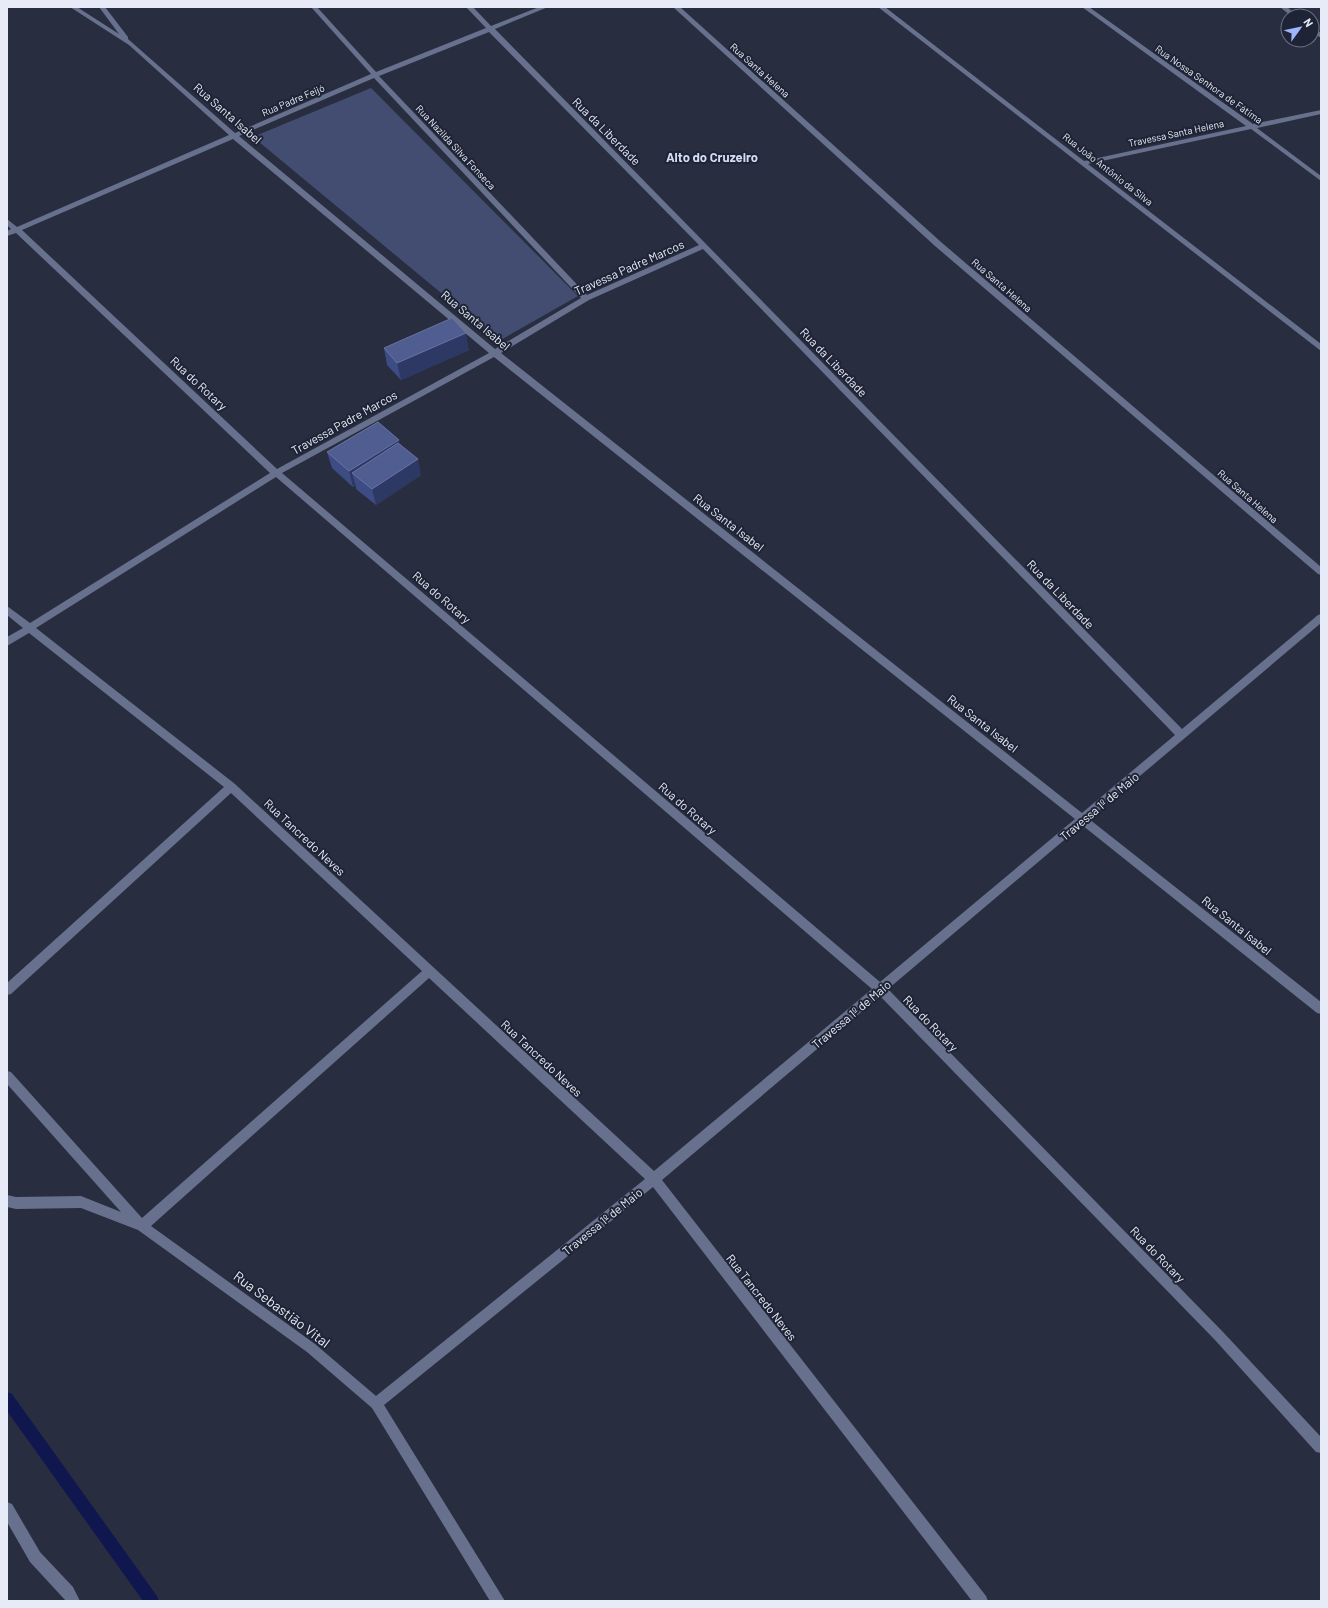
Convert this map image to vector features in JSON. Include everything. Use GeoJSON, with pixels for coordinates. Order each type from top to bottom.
{"type":"FeatureCollection","features":[{"type":"Feature","properties":{"kind":"street","name":"Rua Santa Isabel"},"geometry":{"type":"LineString","coordinates":[[73,7],[131,44],[234,136],[494,353],[1084,819],[1321,1009]]}},
{"type":"Feature","properties":{"kind":"street","name":"Rua Santa Isabel"},"geometry":{"type":"LineString","coordinates":[[102,7],[131,44]]}},
{"type":"Feature","properties":{"kind":"street","name":"Rua Nazilda Silva Fonseca"},"geometry":{"type":"LineString","coordinates":[[314,7],[375,75],[586,298]]}},
{"type":"Feature","properties":{"kind":"street","name":"Rua da Liberdade"},"geometry":{"type":"LineString","coordinates":[[468,7],[704,246],[1182,736]]}},
{"type":"Feature","properties":{"kind":"street","name":"Rua Padre Feijó"},"geometry":{"type":"LineString","coordinates":[[7,234],[375,75],[545,7]]}},
{"type":"Feature","properties":{"kind":"street","name":"Rua Santa Helena"},"geometry":{"type":"LineString","coordinates":[[676,7],[938,244],[1321,572]]}},
{"type":"Feature","properties":{"kind":"street","name":"Rua João Antônio da Silva"},"geometry":{"type":"LineString","coordinates":[[881,7],[1083,162],[1321,348]]}},
{"type":"Feature","properties":{"kind":"street","name":"Rua Nossa Senhora de Fátima"},"geometry":{"type":"LineString","coordinates":[[1085,7],[1252,127],[1321,179]]}},
{"type":"Feature","properties":{"kind":"street","name":"Travessa Santa Helena"},"geometry":{"type":"LineString","coordinates":[[1083,162],[1321,112]]}},
{"type":"Feature","properties":{"kind":"street","name":"Rua do Rotary"},"geometry":{"type":"LineString","coordinates":[[7,221],[276,473],[881,990],[1219,1336],[1321,1447]]}},
{"type":"Feature","properties":{"kind":"street","name":"Travessa Padre Marcos"},"geometry":{"type":"LineString","coordinates":[[7,642],[276,473],[494,353],[586,298],[704,246]]}},
{"type":"Feature","properties":{"kind":"street","name":"Rua Tancredo Neves"},"geometry":{"type":"LineString","coordinates":[[7,610],[231,787],[654,1179],[981,1601]]}},
{"type":"Feature","properties":{"kind":"street","name":"Travessa 1º de Maio"},"geometry":{"type":"LineString","coordinates":[[376,1404],[654,1179],[881,990],[1321,618]]}},
{"type":"Feature","properties":{"kind":"street"},"geometry":{"type":"LineString","coordinates":[[7,990],[231,787]]}},
{"type":"Feature","properties":{"kind":"street"},"geometry":{"type":"LineString","coordinates":[[7,1201],[16,1203],[81,1202],[142,1226],[430,970]]}},
{"type":"Feature","properties":{"kind":"street","name":"Rua Sebastião Vital"},"geometry":{"type":"LineString","coordinates":[[7,1076],[142,1226],[311,1348],[376,1404],[498,1601]]}},
{"type":"Feature","properties":{"kind":"street"},"geometry":{"type":"LineString","coordinates":[[7,1509],[35,1557],[68,1592],[73,1601]]}},
{"type":"Feature","properties":{"kind":"shaded area"},"geometry":{"type":"Polygon","coordinates":[[[371,88],[578,296],[499,341],[253,137],[371,88]]]}},
{"type":"Feature","properties":{"kind":"building"},"geometry":{"type":"Polygon","coordinates":[[[452,318],[466,333],[397,363],[384,348],[452,318]]]}},
{"type":"Feature","properties":{"kind":"building"},"geometry":{"type":"Polygon","coordinates":[[[378,422],[399,440],[349,471],[327,452],[378,422]]]}},
{"type":"Feature","properties":{"kind":"building"},"geometry":{"type":"Polygon","coordinates":[[[398,443],[418,459],[372,489],[352,473],[398,443]]]}},
{"type":"Feature","properties":{"kind":"waterway"},"geometry":{"type":"LineString","coordinates":[[7,1399],[152,1601]]}},
{"type":"Feature","properties":{"kind":"district","name":"Alto do Cruzeiro"},"geometry":{"type":"Point","coordinates":[712,157]}}]}
